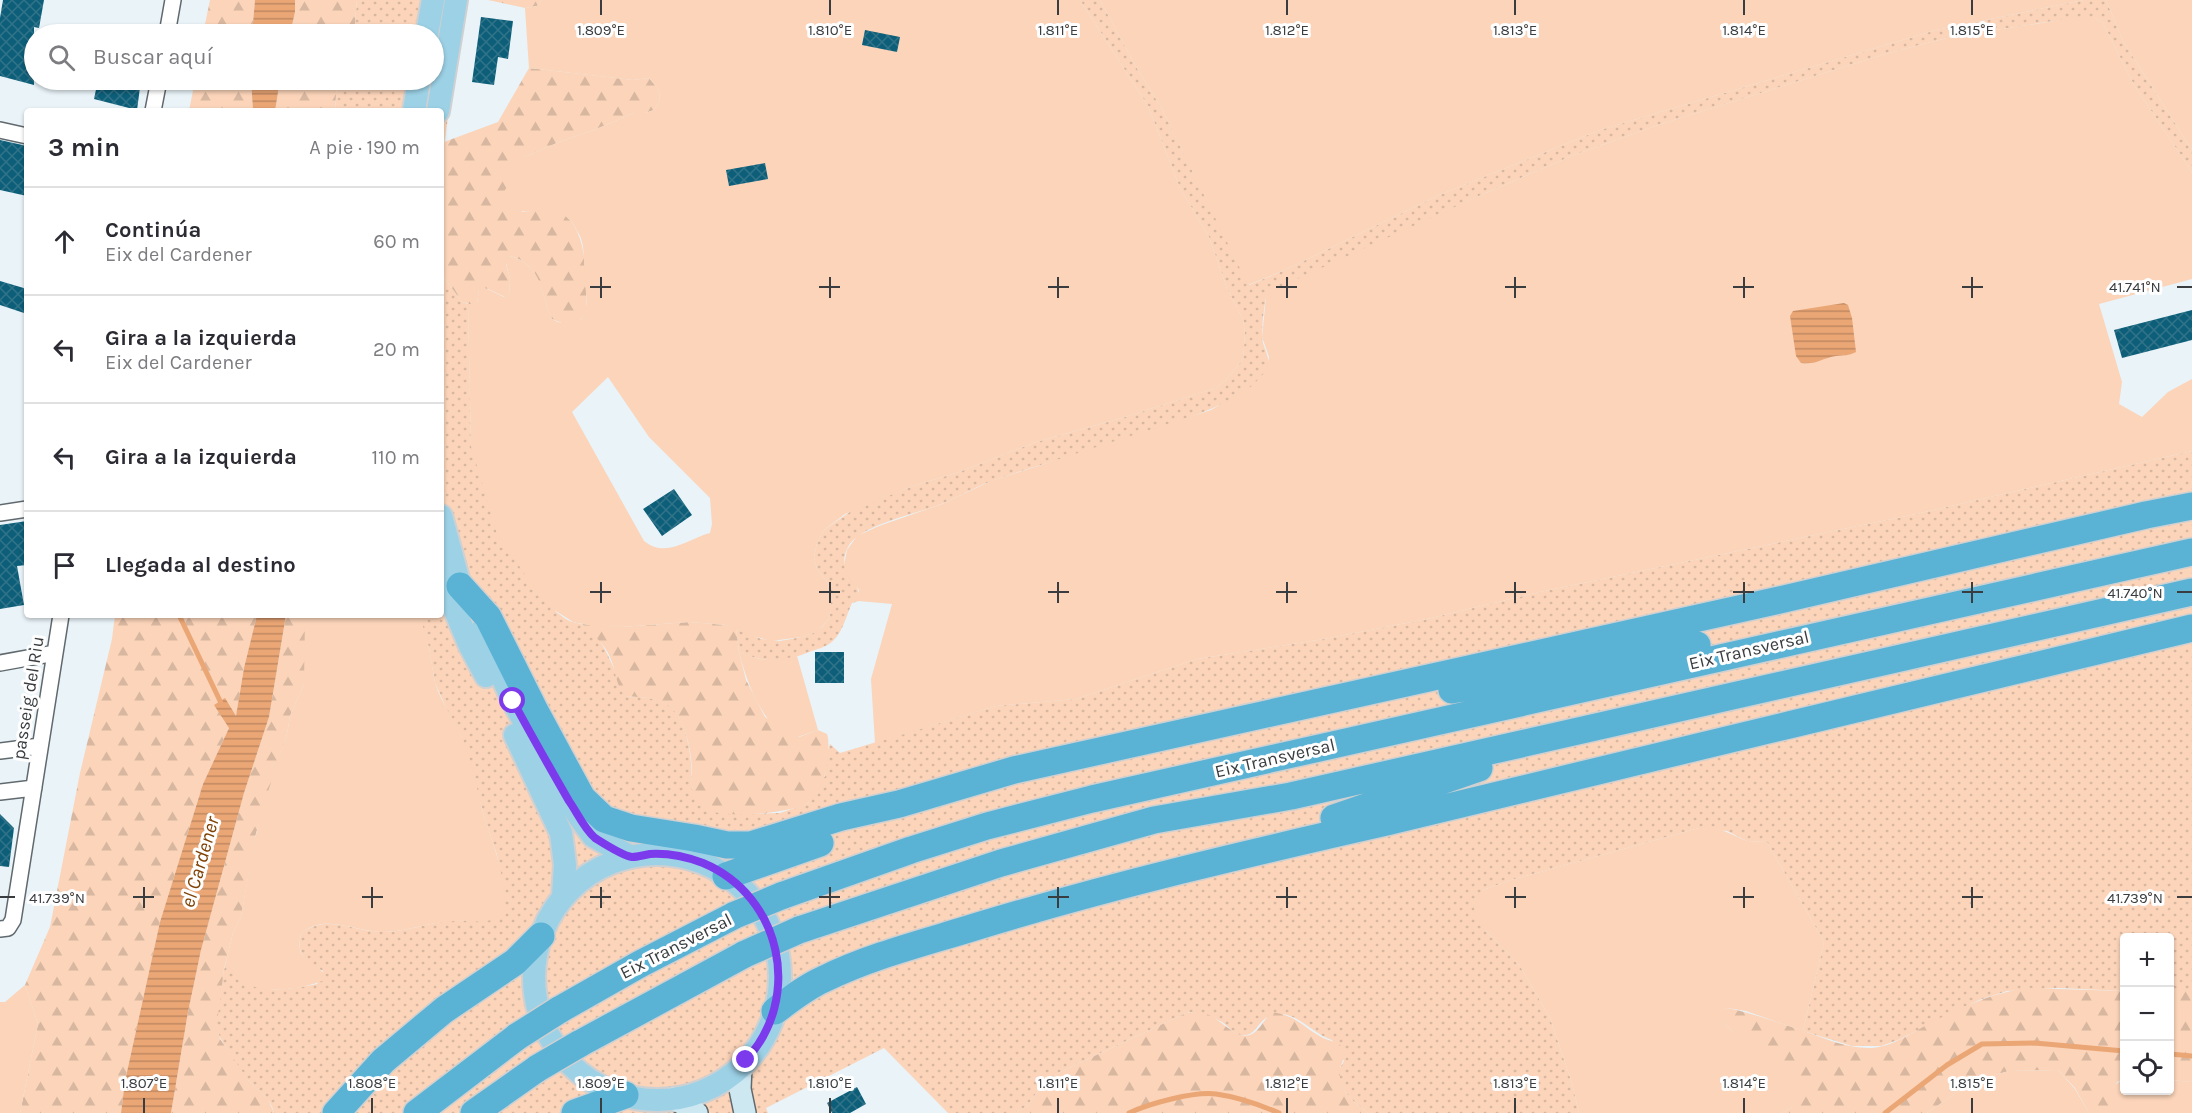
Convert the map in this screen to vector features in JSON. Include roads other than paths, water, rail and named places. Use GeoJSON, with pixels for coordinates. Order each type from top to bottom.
{"type":"FeatureCollection","features":[{"type":"Feature","properties":{"kind":"highway"},"geometry":{"type":"LineString","coordinates":[[451,581],[488,617],[582,798],[604,819],[631,828],[727,845],[751,845],[841,817],[899,804],[1014,770],[1128,743],[1775,601],[2192,506]]}},
{"type":"Feature","properties":{"kind":"highway","name":"Eix Transversal"},"geometry":{"type":"LineString","coordinates":[[417,1113],[518,1036],[640,964],[735,915],[781,896],[911,850],[987,826],[1092,799],[2192,552]]}},
{"type":"Feature","properties":{"kind":"highway","name":"Eix Transversal"},"geometry":{"type":"LineString","coordinates":[[474,1113],[538,1068],[744,954],[799,930],[1001,863],[1154,820],[1291,796],[2192,592]]}},
{"type":"Feature","properties":{"kind":"highway"},"geometry":{"type":"LineString","coordinates":[[1128,743],[1546,674],[1714,642],[1862,625]]}},
{"type":"Feature","properties":{"kind":"highway"},"geometry":{"type":"LineString","coordinates":[[775,1011],[799,993],[825,978],[889,953],[1191,867],[1539,786],[1692,747],[2192,628]]}},
{"type":"Feature","properties":{"kind":"highway"},"geometry":{"type":"LineString","coordinates":[[1191,867],[1614,722]]}},
{"type":"Feature","properties":{"kind":"highway"},"geometry":{"type":"LineString","coordinates":[[726,876],[857,830],[899,804]]}},
{"type":"Feature","properties":{"kind":"highway"},"geometry":{"type":"LineString","coordinates":[[336,1113],[383,1061],[444,1010],[515,962],[541,936]]}},
{"type":"Feature","properties":{"kind":"highway"},"geometry":{"type":"LineString","coordinates":[[575,1113],[625,1095]]}},
{"type":"Feature","properties":{"kind":"main road"},"geometry":{"type":"LineString","coordinates":[[423,0],[425,24]]}},
{"type":"Feature","properties":{"kind":"main road"},"geometry":{"type":"LineString","coordinates":[[428,24],[433,0]]}},
{"type":"Feature","properties":{"kind":"main road"},"geometry":{"type":"LineString","coordinates":[[440,24],[444,0]]}},
{"type":"Feature","properties":{"kind":"main road"},"geometry":{"type":"LineString","coordinates":[[444,67],[456,0]]}},
{"type":"Feature","properties":{"kind":"main road"},"geometry":{"type":"LineString","coordinates":[[414,108],[417,90]]}},
{"type":"Feature","properties":{"kind":"main road"},"geometry":{"type":"LineString","coordinates":[[435,90],[436,108]]}},
{"type":"Feature","properties":{"kind":"main road"},"geometry":{"type":"LineString","coordinates":[[437,108],[440,90]]}},
{"type":"Feature","properties":{"kind":"main road"},"geometry":{"type":"LineString","coordinates":[[444,536],[451,581],[470,646],[561,833],[565,865],[563,897]]}},
{"type":"Feature","properties":{"kind":"main road"},"geometry":{"type":"LineString","coordinates":[[451,581],[542,755],[579,817],[593,836],[631,857]]}},
{"type":"Feature","properties":{"kind":"main road"},"geometry":{"type":"LineString","coordinates":[[658,854],[685,858],[703,863],[726,876],[753,901],[771,932],[777,953],[780,975],[775,1011],[764,1038],[741,1066],[726,1078],[710,1087],[673,1098],[646,1099],[625,1095],[605,1088],[580,1073],[560,1052],[548,1034],[537,1007],[534,986],[535,957],[541,936],[552,912],[563,897],[577,883],[594,872],[618,860],[631,857],[658,854]]}},
{"type":"Feature","properties":{"kind":"main road"},"geometry":{"type":"LineString","coordinates":[[741,1066],[740,1089],[746,1113]]}},
{"type":"Feature","properties":{"kind":"main road"},"geometry":{"type":"LineString","coordinates":[[673,1098],[697,1113]]}},
{"type":"Feature","properties":{"kind":"street"},"geometry":{"type":"LineString","coordinates":[[169,24],[173,0]]}},
{"type":"Feature","properties":{"kind":"street"},"geometry":{"type":"LineString","coordinates":[[154,108],[157,90]]}},
{"type":"Feature","properties":{"kind":"street"},"geometry":{"type":"LineString","coordinates":[[0,130],[24,135]]}},
{"type":"Feature","properties":{"kind":"street"},"geometry":{"type":"LineString","coordinates":[[0,513],[24,509]]}},
{"type":"Feature","properties":{"kind":"street","name":"passeig del Riu"},"geometry":{"type":"LineString","coordinates":[[4,929],[13,920],[61,618]]}},
{"type":"Feature","properties":{"kind":"street"},"geometry":{"type":"LineString","coordinates":[[0,663],[55,653]]}},
{"type":"Feature","properties":{"kind":"street"},"geometry":{"type":"LineString","coordinates":[[0,751],[40,746]]}},
{"type":"Feature","properties":{"kind":"street"},"geometry":{"type":"LineString","coordinates":[[0,792],[34,788]]}},
{"type":"Feature","properties":{"kind":"water"},"geometry":{"type":"Polygon","coordinates":[[[255,0],[295,0],[292,24],[253,24],[255,0]]]}},
{"type":"Feature","properties":{"kind":"water"},"geometry":{"type":"Polygon","coordinates":[[[252,90],[278,90],[275,108],[253,108],[252,90]]]}},
{"type":"Feature","properties":{"kind":"water"},"geometry":{"type":"Polygon","coordinates":[[[1844,303],[1848,305],[1852,318],[1856,352],[1811,363],[1801,363],[1796,356],[1790,316],[1793,311],[1844,303]]]}},
{"type":"Feature","properties":{"kind":"water","name":"el Cardener"},"geometry":{"type":"Polygon","coordinates":[[[256,618],[286,618],[269,717],[244,793],[201,950],[171,1113],[121,1113],[125,1081],[160,922],[203,784],[229,728],[214,705],[225,698],[236,716],[244,668],[256,618]]]}},
{"type":"Feature","properties":{"kind":"waterway"},"geometry":{"type":"LineString","coordinates":[[180,618],[222,705]]}},
{"type":"Feature","properties":{"kind":"waterway"},"geometry":{"type":"LineString","coordinates":[[1885,1113],[1947,1065],[1982,1044],[2035,1043],[2120,1051]]}},
{"type":"Feature","properties":{"kind":"waterway"},"geometry":{"type":"LineString","coordinates":[[2174,1054],[2192,1056]]}},
{"type":"Feature","properties":{"kind":"waterway"},"geometry":{"type":"LineString","coordinates":[[1129,1113],[1171,1099],[1196,1094],[1224,1095],[1279,1113]]}}]}
